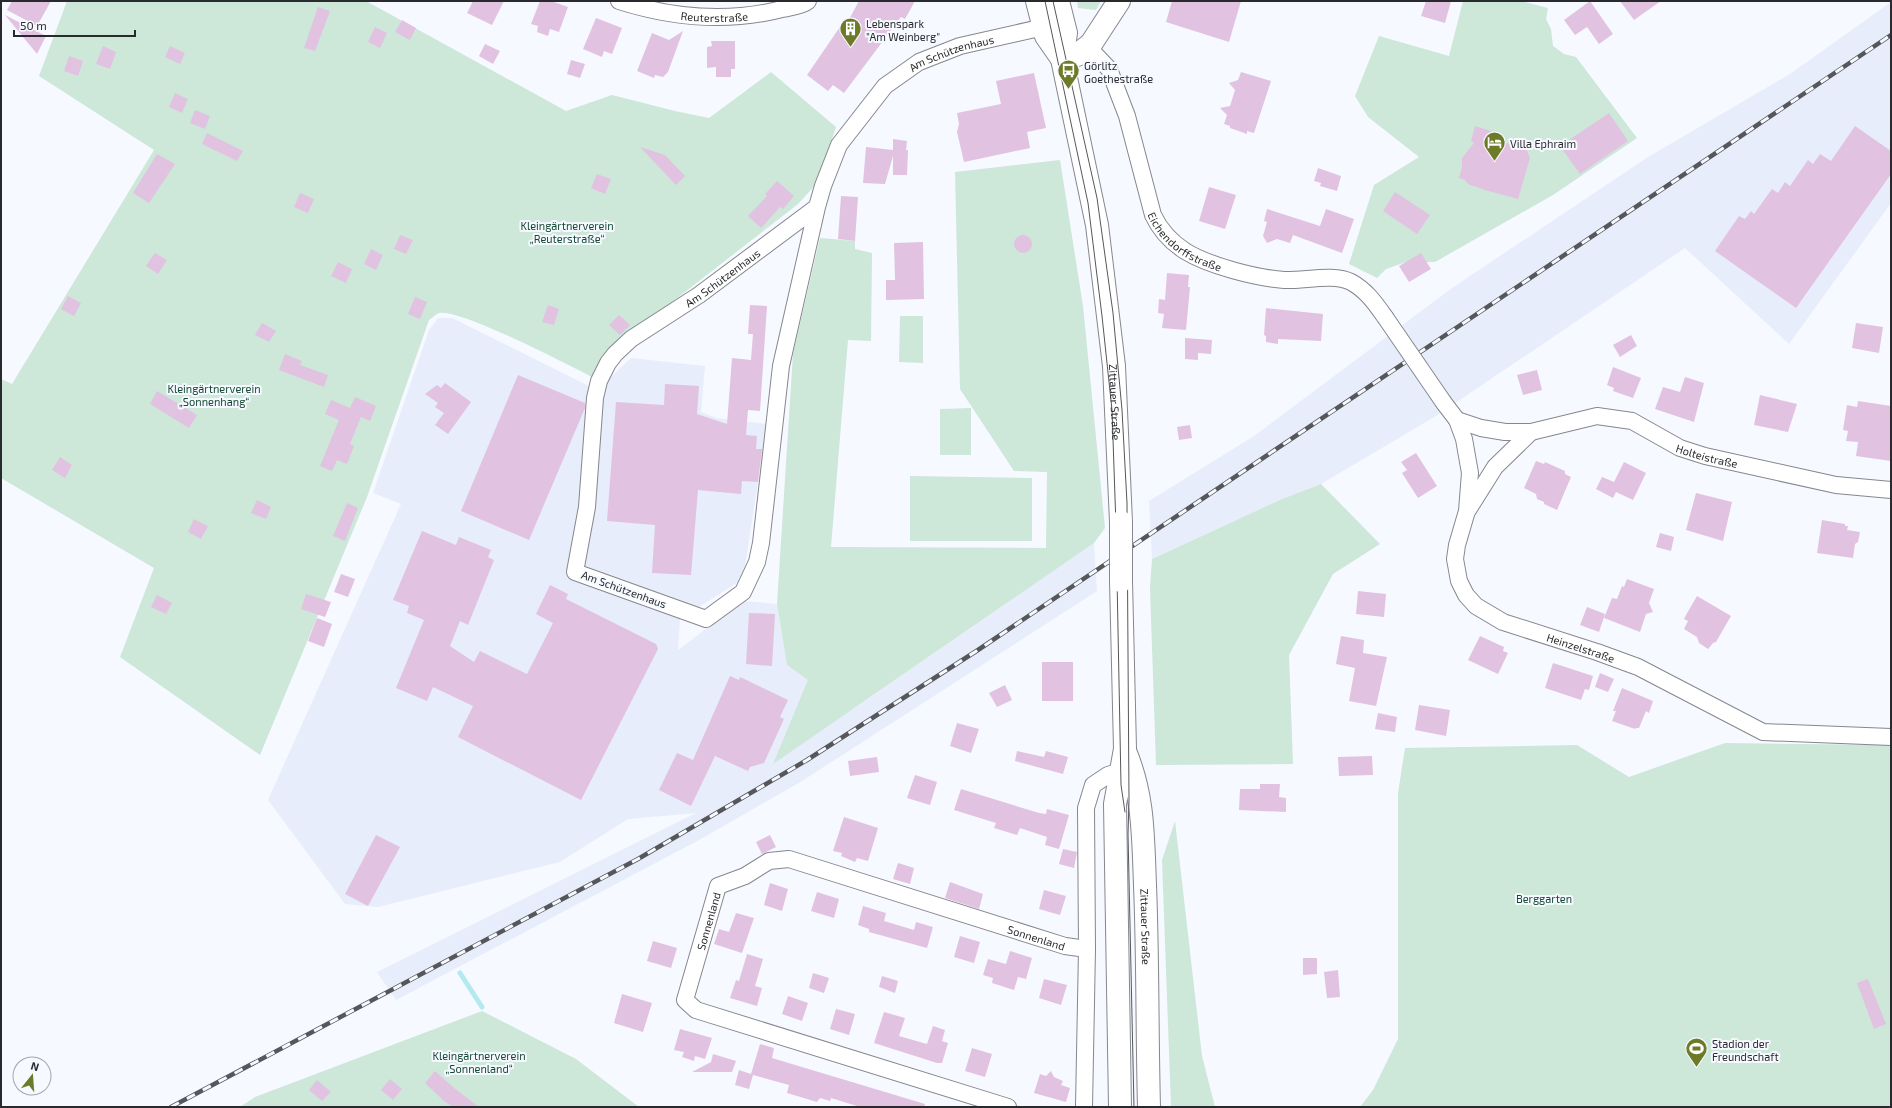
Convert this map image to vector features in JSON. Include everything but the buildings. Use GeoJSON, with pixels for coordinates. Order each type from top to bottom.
{"type":"FeatureCollection","features":[{"type":"Feature","properties":{"kind":"main road","name":"Zittauer Straße"},"geometry":{"type":"LineString","coordinates":[[1037,1],[1046,36],[1062,59]]}},
{"type":"Feature","properties":{"kind":"main road","name":"Zittauer Straße"},"geometry":{"type":"LineString","coordinates":[[1058,1],[1066,33],[1062,59],[1097,225],[1114,366],[1121,522],[1125,749],[1127,771],[1142,814],[1146,906],[1149,1107]]}},
{"type":"Feature","properties":{"kind":"main road"},"geometry":{"type":"LineString","coordinates":[[1062,59],[1077,55],[1091,44],[1119,1]]}},
{"type":"Feature","properties":{"kind":"main road","name":"Zittauer Straße"},"geometry":{"type":"LineString","coordinates":[[1120,1107],[1115,804],[1127,771]]}},
{"type":"Feature","properties":{"kind":"street","name":"Reuterstraße"},"geometry":{"type":"LineString","coordinates":[[619,1],[656,12],[682,16],[722,18],[772,12],[808,1]]}},
{"type":"Feature","properties":{"kind":"street","name":"Am Schützenhaus"},"geometry":{"type":"LineString","coordinates":[[817,207],[699,295],[631,339],[608,363],[599,381],[595,398],[587,508],[575,572],[706,619],[743,592],[757,562],[761,543],[781,366],[817,207],[823,186],[839,145],[885,86],[919,62],[960,46],[1044,27]]}},
{"type":"Feature","properties":{"kind":"street","name":"Eichendorffstraße"},"geometry":{"type":"LineString","coordinates":[[1088,47],[1109,69],[1127,116],[1153,215],[1159,227],[1173,242],[1202,259],[1246,274],[1285,280],[1338,278],[1350,281],[1367,292],[1444,403]]}},
{"type":"Feature","properties":{"kind":"street","name":"Heinzelstraße"},"geometry":{"type":"LineString","coordinates":[[1444,403],[1457,420],[1464,439],[1470,473],[1467,511],[1457,545],[1455,558],[1459,581],[1466,595],[1476,606],[1503,622],[1597,652],[1638,667],[1763,732],[1891,737]]}},
{"type":"Feature","properties":{"kind":"street","name":"Holteistraße"},"geometry":{"type":"LineString","coordinates":[[1457,420],[1481,428],[1505,432],[1530,432],[1597,416],[1632,421],[1680,448],[1705,456],[1836,485],[1891,490]]}},
{"type":"Feature","properties":{"kind":"street"},"geometry":{"type":"LineString","coordinates":[[1467,511],[1496,468],[1530,432]]}},
{"type":"Feature","properties":{"kind":"street"},"geometry":{"type":"LineString","coordinates":[[1084,1107],[1087,949],[1086,808],[1093,785],[1108,775],[1127,771]]}},
{"type":"Feature","properties":{"kind":"street","name":"Sonnenland"},"geometry":{"type":"LineString","coordinates":[[1008,1107],[696,1010],[685,1000],[718,886],[745,876],[769,861],[789,860],[1065,946],[1087,949]]}},
{"type":"Feature","properties":{"kind":"shaded area"},"geometry":{"type":"Polygon","coordinates":[[[1891,2],[1891,203],[1789,344],[1685,248],[1436,416],[1321,484],[1282,499],[1152,559],[1149,501],[1254,436],[1452,288],[1648,157],[1790,74],[1891,2]]]}},
{"type":"Feature","properties":{"kind":"shaded area"},"geometry":{"type":"Polygon","coordinates":[[[438,318],[452,318],[597,390],[631,358],[705,366],[701,412],[717,418],[767,424],[743,579],[680,619],[678,650],[743,601],[777,604],[787,665],[852,710],[1094,543],[1097,591],[802,781],[701,839],[396,1000],[377,972],[696,813],[628,819],[560,862],[378,907],[345,904],[268,800],[401,504],[373,493],[429,330],[438,318]]]}},
{"type":"Feature","properties":{"kind":"green space"},"geometry":{"type":"Polygon","coordinates":[[[67,1],[366,1],[566,111],[612,95],[709,118],[771,72],[836,127],[818,182],[798,204],[622,341],[592,377],[514,339],[468,319],[450,314],[439,313],[429,320],[367,497],[260,755],[120,657],[154,568],[1,478],[1,379],[12,384],[154,150],[39,76],[67,1]]]}},
{"type":"Feature","properties":{"kind":"green space"},"geometry":{"type":"Polygon","coordinates":[[[1077,1],[1101,1],[1096,10],[1078,8],[1077,1]]]}},
{"type":"Feature","properties":{"kind":"green space"},"geometry":{"type":"Polygon","coordinates":[[[1463,1],[1521,1],[1548,8],[1546,19],[1551,29],[1553,46],[1564,54],[1576,57],[1637,138],[1553,195],[1435,262],[1406,262],[1386,269],[1377,278],[1349,264],[1374,185],[1419,157],[1368,117],[1355,96],[1379,36],[1449,56],[1463,1]]]}},
{"type":"Feature","properties":{"kind":"green space"},"geometry":{"type":"Polygon","coordinates":[[[1060,160],[1083,306],[1105,528],[1094,543],[773,764],[808,680],[787,665],[777,604],[793,354],[820,238],[855,241],[855,249],[872,253],[871,341],[848,340],[831,547],[1046,548],[1047,472],[1014,471],[960,389],[955,172],[1060,160]]]}},
{"type":"Feature","properties":{"kind":"green space"},"geometry":{"type":"Polygon","coordinates":[[[900,316],[923,316],[923,363],[899,362],[900,316]]]}},
{"type":"Feature","properties":{"kind":"green space"},"geometry":{"type":"Polygon","coordinates":[[[971,408],[971,455],[940,455],[940,409],[971,408]]]}},
{"type":"Feature","properties":{"kind":"green space"},"geometry":{"type":"Polygon","coordinates":[[[910,476],[1032,478],[1032,541],[910,541],[910,476]]]}},
{"type":"Feature","properties":{"kind":"green space"},"geometry":{"type":"Polygon","coordinates":[[[1321,484],[1380,544],[1333,574],[1289,655],[1293,764],[1156,765],[1150,588],[1152,559],[1282,499],[1321,484]]]}},
{"type":"Feature","properties":{"kind":"green space","name":"Berggarten"},"geometry":{"type":"Polygon","coordinates":[[[1725,743],[1891,745],[1891,1107],[1360,1107],[1373,1090],[1398,1039],[1398,793],[1405,748],[1577,745],[1629,777],[1725,743]]]}},
{"type":"Feature","properties":{"kind":"green space"},"geometry":{"type":"Polygon","coordinates":[[[1175,821],[1202,1056],[1215,1107],[1171,1107],[1162,860],[1175,821]]]}},
{"type":"Feature","properties":{"kind":"green space","name":"Kleingärtnerverein „Sonnenland“"},"geometry":{"type":"Polygon","coordinates":[[[482,1011],[576,1059],[639,1107],[240,1107],[255,1097],[482,1011]]]}},
{"type":"Feature","properties":{"kind":"waterway"},"geometry":{"type":"LineString","coordinates":[[460,973],[482,1007]]}},
{"type":"Feature","properties":{"kind":"tram line"},"geometry":{"type":"LineString","coordinates":[[1045,1],[1088,203],[1112,410],[1116,526],[1121,785],[1125,812]]}},
{"type":"Feature","properties":{"kind":"tram line"},"geometry":{"type":"LineString","coordinates":[[1053,1],[1097,198],[1113,313],[1122,410],[1127,503],[1128,834],[1134,1107]]}},
{"type":"Feature","properties":{"kind":"railway"},"geometry":{"type":"LineString","coordinates":[[171,1107],[638,859],[807,760],[978,650],[1891,35]]}},
{"type":"Feature","properties":{"kind":"place","name":"Lebenspark \"Am Weinberg\""},"geometry":{"type":"Point","coordinates":[851,48]}},
{"type":"Feature","properties":{"kind":"place","name":"Görlitz Goethestraße"},"geometry":{"type":"Point","coordinates":[1069,90]}},
{"type":"Feature","properties":{"kind":"place","name":"Villa Ephraim"},"geometry":{"type":"Point","coordinates":[1495,162]}},
{"type":"Feature","properties":{"kind":"place","name":"Stadion der Freundschaft"},"geometry":{"type":"Point","coordinates":[1696,1068]}},
{"type":"Feature","properties":{"kind":"park label","name":"Kleingärtnerverein „Reuterstraße“"},"geometry":{"type":"Point","coordinates":[567,231]}},
{"type":"Feature","properties":{"kind":"park label","name":"Kleingärtnerverein „Sonnenhang“"},"geometry":{"type":"Point","coordinates":[214,394]}}]}
